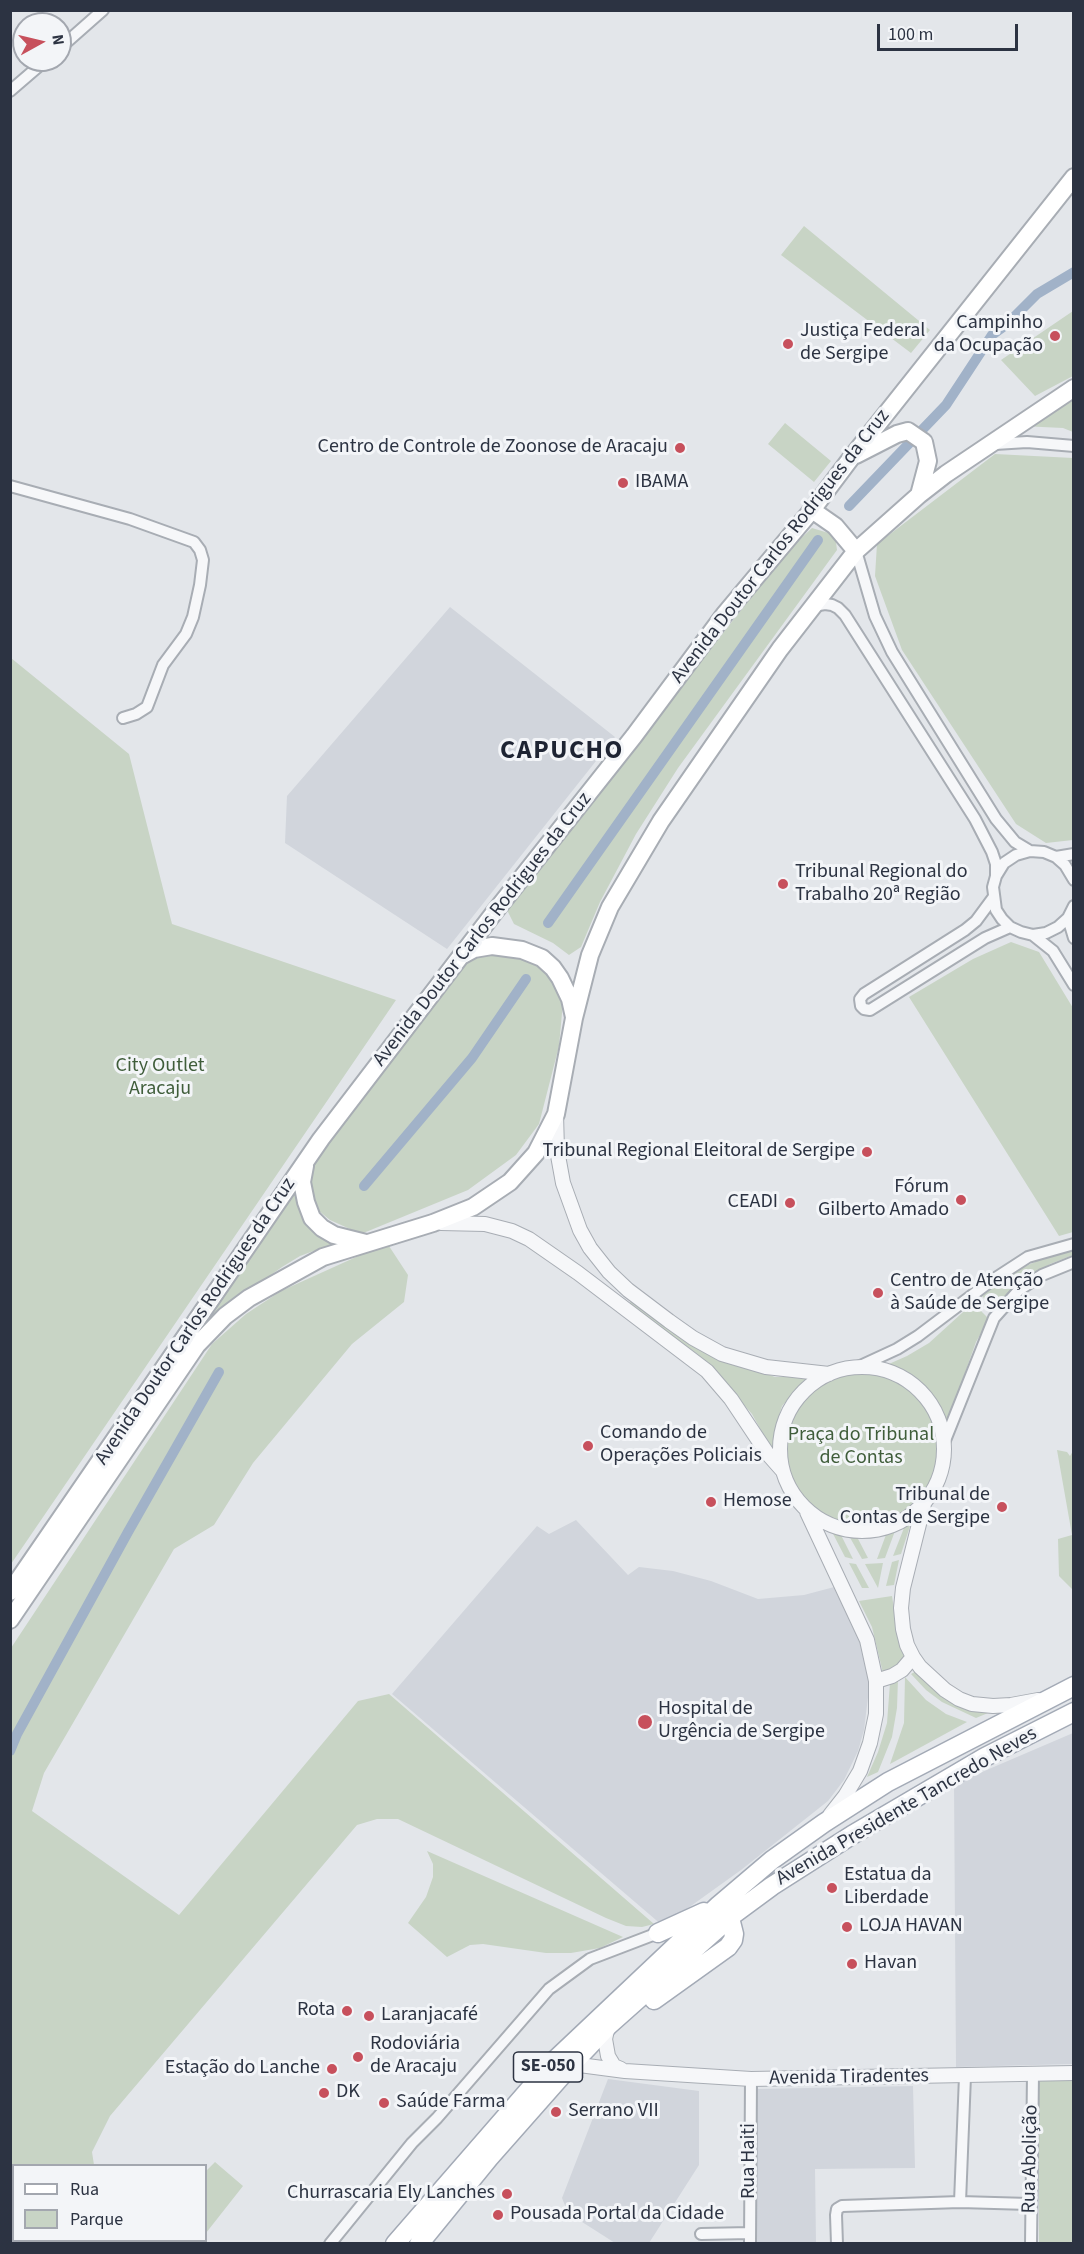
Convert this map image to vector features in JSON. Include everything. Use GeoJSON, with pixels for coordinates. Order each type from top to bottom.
{"type":"FeatureCollection","features":[{"type":"Feature","properties":{"kind":"main road","name":"Avenida Doutor Carlos Rodrigues da Cruz"},"geometry":{"type":"LineString","coordinates":[[10,1592],[181,1346],[305,1162],[461,957],[634,736],[724,615],[812,510],[1074,177]]}},
{"type":"Feature","properties":{"kind":"main road"},"geometry":{"type":"LineString","coordinates":[[433,1223],[473,1207],[510,1182],[536,1154],[556,1114],[574,1018],[590,955],[610,907],[661,821],[812,606],[856,551],[919,495],[988,445],[1074,388]]}},
{"type":"Feature","properties":{"kind":"main road"},"geometry":{"type":"LineString","coordinates":[[851,458],[897,434],[908,431],[924,442],[928,461],[919,495]]}},
{"type":"Feature","properties":{"kind":"main road"},"geometry":{"type":"LineString","coordinates":[[812,510],[835,526],[856,551]]}},
{"type":"Feature","properties":{"kind":"main road"},"geometry":{"type":"LineString","coordinates":[[461,957],[474,949],[492,946],[522,950],[542,958],[560,978],[570,999],[574,1018]]}},
{"type":"Feature","properties":{"kind":"main road"},"geometry":{"type":"LineString","coordinates":[[305,1162],[302,1182],[312,1218],[334,1235],[366,1243]]}},
{"type":"Feature","properties":{"kind":"main road","name":"Avenida Doutor Carlos Rodrigues da Cruz"},"geometry":{"type":"LineString","coordinates":[[10,1620],[197,1345],[225,1316],[249,1298],[323,1257],[433,1223]]}},
{"type":"Feature","properties":{"kind":"main road","name":"Avenida Presidente Tancredo Neves"},"geometry":{"type":"LineString","coordinates":[[395,2244],[555,2060],[722,1910],[772,1860],[888,1782],[1074,1686]]}},
{"type":"Feature","properties":{"kind":"main road","name":"Avenida Presidente Tancredo Neves"},"geometry":{"type":"LineString","coordinates":[[722,1910],[772,1886],[852,1835],[985,1757],[1074,1712]]}},
{"type":"Feature","properties":{"kind":"main road"},"geometry":{"type":"LineString","coordinates":[[608,2026],[631,2016],[728,1947],[734,1934],[722,1910],[658,1933]]}},
{"type":"Feature","properties":{"kind":"main road","name":"SE-050"},"geometry":{"type":"LineString","coordinates":[[419,2244],[484,2163],[608,2026]]}},
{"type":"Feature","properties":{"kind":"street"},"geometry":{"type":"LineString","coordinates":[[72,37],[103,10]]}},
{"type":"Feature","properties":{"kind":"street"},"geometry":{"type":"LineString","coordinates":[[10,91],[32,72]]}},
{"type":"Feature","properties":{"kind":"street"},"geometry":{"type":"LineString","coordinates":[[988,445],[1027,442],[1074,446]]}},
{"type":"Feature","properties":{"kind":"street"},"geometry":{"type":"LineString","coordinates":[[10,486],[130,519],[194,542],[200,550],[203,560],[200,585],[193,617],[186,634],[163,665],[147,707],[123,718]]}},
{"type":"Feature","properties":{"kind":"street"},"geometry":{"type":"LineString","coordinates":[[856,551],[876,615],[892,652],[996,819],[1016,842],[1030,851]]}},
{"type":"Feature","properties":{"kind":"street"},"geometry":{"type":"LineString","coordinates":[[812,606],[832,605],[845,615],[975,819],[996,864],[993,898],[1002,919],[1010,927],[1021,932],[1046,933],[1058,927],[1068,918],[1074,906]]}},
{"type":"Feature","properties":{"kind":"street"},"geometry":{"type":"LineString","coordinates":[[996,876],[1004,863],[1016,855],[1030,851],[1044,852],[1056,857],[1065,865],[1074,880]]}},
{"type":"Feature","properties":{"kind":"street"},"geometry":{"type":"LineString","coordinates":[[1056,857],[1074,854]]}},
{"type":"Feature","properties":{"kind":"street"},"geometry":{"type":"LineString","coordinates":[[993,898],[976,921],[965,930],[864,994],[860,999],[861,1006],[864,1010],[870,1010],[985,938],[1010,927]]}},
{"type":"Feature","properties":{"kind":"street"},"geometry":{"type":"LineString","coordinates":[[1068,918],[1074,938]]}},
{"type":"Feature","properties":{"kind":"street"},"geometry":{"type":"LineString","coordinates":[[1033,934],[1053,951],[1074,985]]}},
{"type":"Feature","properties":{"kind":"street"},"geometry":{"type":"LineString","coordinates":[[556,1114],[557,1150],[563,1183],[580,1230],[590,1248],[609,1272],[628,1290],[693,1338],[722,1354],[766,1367],[829,1374]]}},
{"type":"Feature","properties":{"kind":"street"},"geometry":{"type":"LineString","coordinates":[[433,1223],[485,1224],[512,1231],[529,1239],[578,1273],[707,1371],[731,1400],[767,1453],[783,1471]]}},
{"type":"Feature","properties":{"kind":"street"},"geometry":{"type":"LineString","coordinates":[[824,1823],[845,1796],[860,1771],[870,1743],[876,1714],[876,1682],[867,1640],[804,1508],[791,1490],[783,1471],[780,1442],[790,1409],[811,1384],[829,1374],[858,1366],[897,1349],[1028,1257],[1074,1244]]}},
{"type":"Feature","properties":{"kind":"street"},"geometry":{"type":"LineString","coordinates":[[804,1508],[820,1520],[842,1529],[860,1532],[880,1529],[906,1519],[924,1503],[937,1483],[941,1471],[944,1443],[994,1318],[1019,1290],[1042,1275],[1074,1262]]}},
{"type":"Feature","properties":{"kind":"street"},"geometry":{"type":"LineString","coordinates":[[620,1304],[628,1290]]}},
{"type":"Feature","properties":{"kind":"street"},"geometry":{"type":"LineString","coordinates":[[858,1366],[889,1371],[914,1385],[937,1414],[944,1443]]}},
{"type":"Feature","properties":{"kind":"street"},"geometry":{"type":"LineString","coordinates":[[924,1503],[903,1588],[901,1608],[903,1629],[913,1657],[920,1667],[945,1690],[972,1704],[1011,1705],[1049,1698]]}},
{"type":"Feature","properties":{"kind":"street"},"geometry":{"type":"LineString","coordinates":[[876,1682],[902,1670],[913,1657]]}},
{"type":"Feature","properties":{"kind":"street"},"geometry":{"type":"LineString","coordinates":[[330,2244],[412,2143],[438,2118],[549,1989],[590,1959],[658,1933]]}},
{"type":"Feature","properties":{"kind":"street"},"geometry":{"type":"LineString","coordinates":[[608,2026],[605,2039],[610,2062],[626,2071]]}},
{"type":"Feature","properties":{"kind":"street","name":"Avenida Tiradentes"},"geometry":{"type":"LineString","coordinates":[[572,2064],[626,2071],[751,2079],[1074,2073]]}},
{"type":"Feature","properties":{"kind":"street","name":"Rua Abolição"},"geometry":{"type":"LineString","coordinates":[[1030,2244],[1033,2074]]}},
{"type":"Feature","properties":{"kind":"street"},"geometry":{"type":"LineString","coordinates":[[960,2202],[965,2076]]}},
{"type":"Feature","properties":{"kind":"street","name":"Rua Haiti"},"geometry":{"type":"LineString","coordinates":[[750,2238],[751,2079]]}},
{"type":"Feature","properties":{"kind":"street"},"geometry":{"type":"LineString","coordinates":[[837,2244],[836,2215],[837,2210],[842,2206],[960,2202],[1029,2204]]}},
{"type":"Feature","properties":{"kind":"street"},"geometry":{"type":"LineString","coordinates":[[701,2234],[750,2238]]}},
{"type":"Feature","properties":{"kind":"shaded area"},"geometry":{"type":"Polygon","coordinates":[[[450,607],[615,737],[447,949],[285,843],[287,796],[450,607]]]}},
{"type":"Feature","properties":{"kind":"shaded area","name":"Hospital de Urgência de Sergipe"},"geometry":{"type":"Polygon","coordinates":[[[576,1520],[628,1575],[639,1567],[673,1571],[711,1581],[758,1599],[804,1595],[838,1586],[863,1641],[870,1681],[864,1730],[858,1751],[844,1780],[828,1801],[741,1870],[663,1926],[392,1694],[537,1526],[549,1534],[576,1520]]]}},
{"type":"Feature","properties":{"kind":"shaded area"},"geometry":{"type":"Polygon","coordinates":[[[1073,1733],[1073,2064],[956,2067],[954,1784],[1073,1733]]]}},
{"type":"Feature","properties":{"kind":"shaded area"},"geometry":{"type":"Polygon","coordinates":[[[608,2079],[699,2091],[699,2165],[649,2243],[615,2243],[568,2213],[562,2198],[608,2079]]]}},
{"type":"Feature","properties":{"kind":"shaded area"},"geometry":{"type":"Polygon","coordinates":[[[913,2086],[915,2168],[815,2169],[816,2243],[756,2243],[757,2089],[913,2086]]]}},
{"type":"Feature","properties":{"kind":"green space"},"geometry":{"type":"Polygon","coordinates":[[[804,226],[930,330],[911,353],[781,255],[804,226]]]}},
{"type":"Feature","properties":{"kind":"green space","name":"Campinho da Ocupação"},"geometry":{"type":"Polygon","coordinates":[[[1073,311],[1073,376],[1035,396],[1001,360],[1073,311]]]}},
{"type":"Feature","properties":{"kind":"green space"},"geometry":{"type":"Polygon","coordinates":[[[1073,392],[1073,432],[1063,428],[1021,426],[1073,392]]]}},
{"type":"Feature","properties":{"kind":"green space"},"geometry":{"type":"Polygon","coordinates":[[[785,423],[831,461],[814,482],[768,444],[785,423]]]}},
{"type":"Feature","properties":{"kind":"green space"},"geometry":{"type":"Polygon","coordinates":[[[995,454],[1073,458],[1073,840],[1046,843],[1016,824],[902,650],[875,576],[877,544],[995,454]]]}},
{"type":"Feature","properties":{"kind":"green space"},"geometry":{"type":"Polygon","coordinates":[[[812,528],[835,535],[837,550],[678,768],[636,834],[600,902],[581,947],[569,955],[553,943],[514,924],[507,910],[528,880],[764,581],[812,528]]]}},
{"type":"Feature","properties":{"kind":"green space","name":"City Outlet Aracaju"},"geometry":{"type":"Polygon","coordinates":[[[11,658],[129,754],[172,924],[396,1000],[11,1564],[11,658]]]}},
{"type":"Feature","properties":{"kind":"green space"},"geometry":{"type":"Polygon","coordinates":[[[1011,942],[1039,952],[1073,1008],[1073,1232],[1059,1236],[909,997],[973,959],[1011,942]]]}},
{"type":"Feature","properties":{"kind":"green space"},"geometry":{"type":"Polygon","coordinates":[[[502,945],[536,953],[564,991],[559,1046],[539,1124],[516,1155],[468,1190],[361,1234],[330,1220],[319,1211],[313,1198],[309,1166],[464,956],[502,945]]]}},
{"type":"Feature","properties":{"kind":"green space"},"geometry":{"type":"Polygon","coordinates":[[[296,1189],[298,1207],[304,1223],[319,1234],[338,1242],[300,1256],[282,1267],[239,1298],[208,1325],[199,1329],[296,1189]]]}},
{"type":"Feature","properties":{"kind":"green space"},"geometry":{"type":"Polygon","coordinates":[[[387,1243],[408,1275],[404,1302],[352,1344],[253,1463],[214,1525],[174,1549],[44,1773],[32,1811],[179,1915],[358,1701],[389,1694],[654,1924],[642,1927],[626,1926],[606,1918],[398,1819],[377,1819],[357,1825],[110,2116],[92,2152],[94,2164],[12,2164],[12,2242],[115,2243],[11,2244],[11,1648],[212,1344],[246,1314],[281,1291],[387,1243]]]}},
{"type":"Feature","properties":{"kind":"green space"},"geometry":{"type":"Polygon","coordinates":[[[1073,1248],[1073,1255],[1050,1264],[1012,1290],[996,1310],[981,1295],[1017,1270],[1073,1248]]]}},
{"type":"Feature","properties":{"kind":"green space"},"geometry":{"type":"Polygon","coordinates":[[[632,1300],[723,1358],[775,1377],[810,1376],[782,1406],[777,1422],[774,1454],[752,1414],[701,1357],[629,1304],[632,1300]]]}},
{"type":"Feature","properties":{"kind":"green space"},"geometry":{"type":"Polygon","coordinates":[[[973,1303],[989,1319],[976,1342],[948,1421],[914,1378],[882,1367],[929,1343],[973,1303]]]}},
{"type":"Feature","properties":{"kind":"green space","name":"Praça do Tribunal de Contas"},"geometry":{"type":"Polygon","coordinates":[[[861,1367],[892,1374],[919,1391],[936,1418],[943,1449],[936,1480],[919,1507],[892,1524],[861,1531],[830,1524],[803,1507],[786,1480],[779,1449],[786,1418],[803,1391],[830,1374],[861,1367]]]}},
{"type":"Feature","properties":{"kind":"green space"},"geometry":{"type":"Polygon","coordinates":[[[1057,1450],[1067,1452],[1070,1456],[1073,1451],[1073,1590],[1059,1576],[1058,1539],[1072,1535],[1057,1450]]]}},
{"type":"Feature","properties":{"kind":"green space"},"geometry":{"type":"Polygon","coordinates":[[[911,1523],[901,1554],[893,1556],[904,1528],[911,1523]]]}},
{"type":"Feature","properties":{"kind":"green space"},"geometry":{"type":"Polygon","coordinates":[[[830,1528],[839,1531],[853,1559],[845,1557],[830,1528]]]}},
{"type":"Feature","properties":{"kind":"green space"},"geometry":{"type":"Polygon","coordinates":[[[895,1531],[885,1558],[877,1559],[887,1532],[895,1531]]]}},
{"type":"Feature","properties":{"kind":"green space"},"geometry":{"type":"Polygon","coordinates":[[[848,1534],[856,1535],[868,1558],[862,1559],[848,1534]]]}},
{"type":"Feature","properties":{"kind":"green space"},"geometry":{"type":"Polygon","coordinates":[[[899,1560],[894,1585],[886,1586],[892,1562],[899,1560]]]}},
{"type":"Feature","properties":{"kind":"green space"},"geometry":{"type":"Polygon","coordinates":[[[849,1563],[856,1564],[869,1588],[862,1588],[849,1563]]]}},
{"type":"Feature","properties":{"kind":"green space"},"geometry":{"type":"Polygon","coordinates":[[[883,1563],[878,1588],[865,1564],[883,1563]]]}},
{"type":"Feature","properties":{"kind":"green space"},"geometry":{"type":"Polygon","coordinates":[[[892,1596],[900,1646],[906,1659],[903,1666],[883,1673],[872,1627],[859,1601],[892,1596]]]}},
{"type":"Feature","properties":{"kind":"green space"},"geometry":{"type":"Polygon","coordinates":[[[918,1670],[976,1711],[988,1713],[976,1718],[942,1702],[926,1690],[911,1674],[918,1670]]]}},
{"type":"Feature","properties":{"kind":"green space"},"geometry":{"type":"Polygon","coordinates":[[[905,1677],[926,1700],[946,1714],[967,1722],[890,1764],[904,1723],[905,1677]]]}},
{"type":"Feature","properties":{"kind":"green space"},"geometry":{"type":"Polygon","coordinates":[[[898,1679],[897,1708],[892,1737],[878,1772],[867,1777],[887,1723],[890,1683],[898,1679]]]}},
{"type":"Feature","properties":{"kind":"green space"},"geometry":{"type":"Polygon","coordinates":[[[427,1851],[623,1937],[600,1948],[571,1953],[546,1953],[483,1944],[470,1945],[447,1957],[408,1923],[426,1897],[433,1877],[433,1864],[427,1851]]]}},
{"type":"Feature","properties":{"kind":"green space"},"geometry":{"type":"Polygon","coordinates":[[[1039,2078],[1073,2078],[1073,2243],[1039,2244],[1039,2078]]]}},
{"type":"Feature","properties":{"kind":"green space"},"geometry":{"type":"Polygon","coordinates":[[[215,2162],[243,2186],[207,2232],[207,2170],[215,2162]]]}},
{"type":"Feature","properties":{"kind":"waterway"},"geometry":{"type":"LineString","coordinates":[[849,506],[946,405],[992,335],[1006,325],[1037,294],[1074,272]]}},
{"type":"Feature","properties":{"kind":"waterway"},"geometry":{"type":"LineString","coordinates":[[548,923],[818,540]]}},
{"type":"Feature","properties":{"kind":"waterway"},"geometry":{"type":"LineString","coordinates":[[364,1186],[472,1058],[526,979]]}},
{"type":"Feature","properties":{"kind":"waterway"},"geometry":{"type":"LineString","coordinates":[[10,1751],[17,1734],[128,1532],[219,1372]]}},
{"type":"Feature","properties":{"kind":"place","name":"Campinho da Ocupação"},"geometry":{"type":"Point","coordinates":[1055,336]}},
{"type":"Feature","properties":{"kind":"place","name":"Justiça Federal de Sergipe"},"geometry":{"type":"Point","coordinates":[788,344]}},
{"type":"Feature","properties":{"kind":"place","name":"Centro de Controle de Zoonose de Aracaju"},"geometry":{"type":"Point","coordinates":[680,448]}},
{"type":"Feature","properties":{"kind":"place","name":"IBAMA"},"geometry":{"type":"Point","coordinates":[623,483]}},
{"type":"Feature","properties":{"kind":"place","name":"Tribunal Regional do Trabalho 20ª Região"},"geometry":{"type":"Point","coordinates":[783,884]}},
{"type":"Feature","properties":{"kind":"place","name":"Tribunal Regional Eleitoral de Sergipe"},"geometry":{"type":"Point","coordinates":[867,1152]}},
{"type":"Feature","properties":{"kind":"place","name":"Fórum Gilberto Amado"},"geometry":{"type":"Point","coordinates":[961,1200]}},
{"type":"Feature","properties":{"kind":"place","name":"CEADI"},"geometry":{"type":"Point","coordinates":[790,1203]}},
{"type":"Feature","properties":{"kind":"place","name":"Centro de Atenção à Saúde de Sergipe"},"geometry":{"type":"Point","coordinates":[878,1293]}},
{"type":"Feature","properties":{"kind":"place","name":"Comando de Operações Policiais"},"geometry":{"type":"Point","coordinates":[588,1446]}},
{"type":"Feature","properties":{"kind":"place","name":"Hemose"},"geometry":{"type":"Point","coordinates":[711,1502]}},
{"type":"Feature","properties":{"kind":"place","name":"Tribunal de Contas de Sergipe"},"geometry":{"type":"Point","coordinates":[1002,1507]}},
{"type":"Feature","properties":{"kind":"place","name":"Hospital de Urgência de Sergipe"},"geometry":{"type":"Point","coordinates":[645,1722]}},
{"type":"Feature","properties":{"kind":"place","name":"Estatua da Liberdade"},"geometry":{"type":"Point","coordinates":[832,1888]}},
{"type":"Feature","properties":{"kind":"place","name":"LOJA HAVAN"},"geometry":{"type":"Point","coordinates":[847,1927]}},
{"type":"Feature","properties":{"kind":"place","name":"Havan"},"geometry":{"type":"Point","coordinates":[852,1964]}},
{"type":"Feature","properties":{"kind":"place","name":"Rota"},"geometry":{"type":"Point","coordinates":[347,2011]}},
{"type":"Feature","properties":{"kind":"place","name":"Laranjacafé"},"geometry":{"type":"Point","coordinates":[369,2016]}},
{"type":"Feature","properties":{"kind":"place","name":"Rodoviária de Aracaju"},"geometry":{"type":"Point","coordinates":[358,2057]}},
{"type":"Feature","properties":{"kind":"place","name":"Estação do Lanche"},"geometry":{"type":"Point","coordinates":[332,2069]}},
{"type":"Feature","properties":{"kind":"place","name":"DK"},"geometry":{"type":"Point","coordinates":[324,2093]}},
{"type":"Feature","properties":{"kind":"place","name":"Saúde Farma"},"geometry":{"type":"Point","coordinates":[384,2103]}},
{"type":"Feature","properties":{"kind":"place","name":"Serrano VII"},"geometry":{"type":"Point","coordinates":[556,2112]}},
{"type":"Feature","properties":{"kind":"place","name":"Churrascaria Ely Lanches"},"geometry":{"type":"Point","coordinates":[507,2194]}},
{"type":"Feature","properties":{"kind":"place","name":"Pousada Portal da Cidade"},"geometry":{"type":"Point","coordinates":[498,2215]}},
{"type":"Feature","properties":{"kind":"district","name":"CAPUCHO"},"geometry":{"type":"Point","coordinates":[562,752]}}]}
